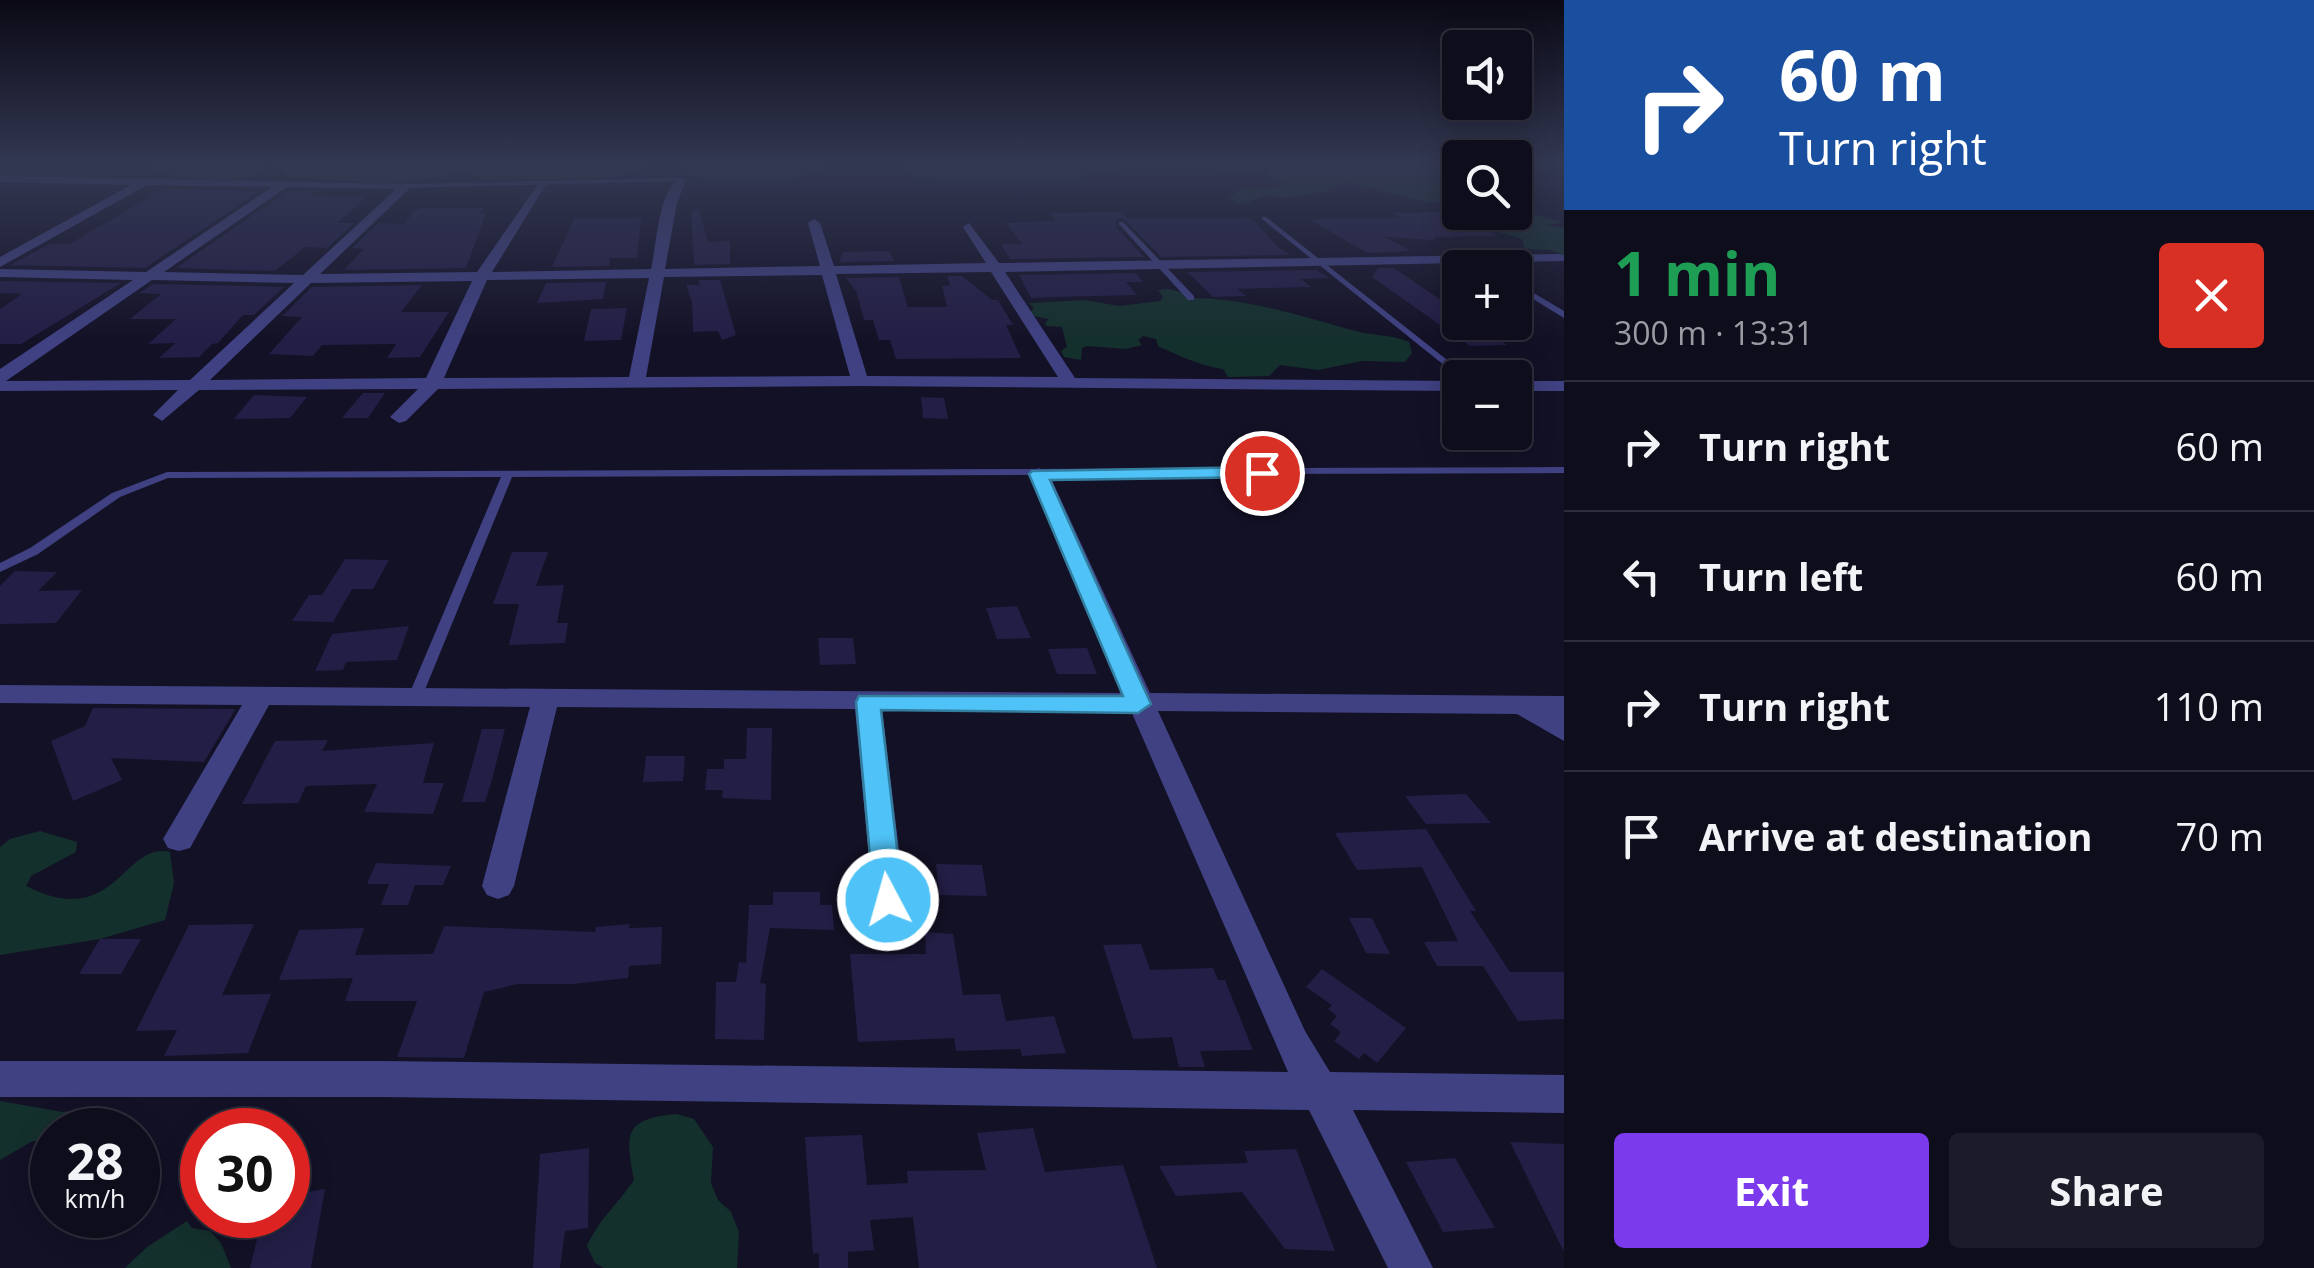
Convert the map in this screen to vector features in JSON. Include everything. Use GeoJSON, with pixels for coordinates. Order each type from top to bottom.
{"type":"FeatureCollection","features":[{"type":"Feature","properties":{"kind":"street"},"geometry":{"type":"LineString","coordinates":[[0,263],[70,223]]}},
{"type":"Feature","properties":{"kind":"street"},"geometry":{"type":"LineString","coordinates":[[0,377],[225,223]]}},
{"type":"Feature","properties":{"kind":"street"},"geometry":{"type":"LineString","coordinates":[[162,415],[367,223]]}},
{"type":"Feature","properties":{"kind":"street"},"geometry":{"type":"LineString","coordinates":[[399,417],[432,385],[481,276],[516,223]]}},
{"type":"Feature","properties":{"kind":"street"},"geometry":{"type":"LineString","coordinates":[[636,384],[667,223]]}},
{"type":"Feature","properties":{"kind":"street"},"geometry":{"type":"LineString","coordinates":[[814,224],[860,381]]}},
{"type":"Feature","properties":{"kind":"street"},"geometry":{"type":"LineString","coordinates":[[968,227],[1070,382]]}},
{"type":"Feature","properties":{"kind":"street"},"geometry":{"type":"LineString","coordinates":[[1532,260],[1561,259]]}},
{"type":"Feature","properties":{"kind":"street"},"geometry":{"type":"LineString","coordinates":[[0,273],[309,278],[1158,262],[1442,262]]}},
{"type":"Feature","properties":{"kind":"street"},"geometry":{"type":"LineString","coordinates":[[0,386],[860,381],[1442,386]]}},
{"type":"Feature","properties":{"kind":"street"},"geometry":{"type":"LineString","coordinates":[[1532,386],[1564,386]]}},
{"type":"Feature","properties":{"kind":"street"},"geometry":{"type":"LineString","coordinates":[[1038,474],[1292,1043],[1352,1146],[1411,1268]]}},
{"type":"Feature","properties":{"kind":"street"},"geometry":{"type":"LineString","coordinates":[[0,694],[1564,704]]}},
{"type":"Feature","properties":{"kind":"street"},"geometry":{"type":"LineString","coordinates":[[180,839],[261,696]]}},
{"type":"Feature","properties":{"kind":"street"},"geometry":{"type":"LineString","coordinates":[[498,886],[546,698]]}},
{"type":"Feature","properties":{"kind":"street"},"geometry":{"type":"LineString","coordinates":[[868,702],[888,900]]}},
{"type":"Feature","properties":{"kind":"street"},"geometry":{"type":"LineString","coordinates":[[1514,704],[1546,714],[1564,731]]}},
{"type":"Feature","properties":{"kind":"street"},"geometry":{"type":"LineString","coordinates":[[0,1079],[383,1079],[1564,1094]]}},
{"type":"Feature","properties":{"kind":"lane"},"geometry":{"type":"LineString","coordinates":[[1121,223],[1191,298]]}},
{"type":"Feature","properties":{"kind":"lane"},"geometry":{"type":"LineString","coordinates":[[1270,223],[1443,360]]}},
{"type":"Feature","properties":{"kind":"lane"},"geometry":{"type":"LineString","coordinates":[[1532,295],[1564,315]]}},
{"type":"Feature","properties":{"kind":"lane"},"geometry":{"type":"LineString","coordinates":[[0,568],[34,551],[116,495],[166,476],[1562,472]]}},
{"type":"Feature","properties":{"kind":"lane"},"geometry":{"type":"LineString","coordinates":[[415,697],[508,474]]}},
{"type":"Feature","properties":{"kind":"green space"},"geometry":{"type":"Polygon","coordinates":[[[1532,223],[1557,223],[1547,225],[1564,228],[1564,255],[1525,249],[1522,239],[1494,230],[1532,230],[1532,223]]]}},
{"type":"Feature","properties":{"kind":"green space"},"geometry":{"type":"Polygon","coordinates":[[[1158,290],[1181,292],[1186,298],[1251,304],[1396,338],[1409,342],[1412,353],[1405,362],[1362,361],[1318,370],[1280,365],[1269,376],[1228,377],[1223,369],[1182,357],[1158,346],[1156,339],[1143,336],[1138,340],[1142,345],[1126,349],[1087,346],[1082,348],[1081,360],[1064,357],[1061,351],[1067,347],[1062,327],[1047,326],[1049,319],[1028,315],[1034,308],[1029,303],[1085,300],[1119,306],[1160,301],[1163,297],[1158,290]]]}},
{"type":"Feature","properties":{"kind":"green space"},"geometry":{"type":"Polygon","coordinates":[[[40,831],[77,842],[76,852],[31,876],[26,886],[56,897],[80,899],[99,893],[140,859],[154,852],[170,852],[174,883],[165,920],[100,939],[0,955],[0,847],[10,839],[40,831]]]}},
{"type":"Feature","properties":{"kind":"green space"},"geometry":{"type":"Polygon","coordinates":[[[0,1101],[40,1108],[30,1108],[30,1143],[0,1160],[0,1101]]]}},
{"type":"Feature","properties":{"kind":"green space"},"geometry":{"type":"Polygon","coordinates":[[[676,1114],[694,1119],[713,1147],[711,1183],[739,1232],[737,1268],[604,1268],[595,1263],[587,1246],[634,1180],[629,1151],[632,1131],[646,1120],[676,1114]]]}},
{"type":"Feature","properties":{"kind":"green space"},"geometry":{"type":"Polygon","coordinates":[[[180,1226],[180,1238],[216,1238],[231,1268],[125,1268],[147,1247],[180,1226]]]}},
{"type":"Feature","properties":{"kind":"building"},"geometry":{"type":"Polygon","coordinates":[[[105,223],[212,223],[145,268],[10,265],[50,244],[70,244],[105,223]]]}},
{"type":"Feature","properties":{"kind":"building"},"geometry":{"type":"Polygon","coordinates":[[[241,223],[354,223],[327,248],[305,247],[275,271],[176,268],[241,223]]]}},
{"type":"Feature","properties":{"kind":"building"},"geometry":{"type":"Polygon","coordinates":[[[379,223],[482,223],[466,268],[344,270],[364,249],[352,248],[379,223]]]}},
{"type":"Feature","properties":{"kind":"building"},"geometry":{"type":"Polygon","coordinates":[[[572,223],[640,223],[637,258],[610,258],[609,266],[552,267],[572,223]]]}},
{"type":"Feature","properties":{"kind":"building"},"geometry":{"type":"Polygon","coordinates":[[[692,223],[703,223],[708,242],[730,241],[730,264],[694,265],[692,223]]]}},
{"type":"Feature","properties":{"kind":"building"},"geometry":{"type":"Polygon","coordinates":[[[1005,223],[1116,223],[1144,257],[1010,259],[1001,244],[1023,244],[1005,223]]]}},
{"type":"Feature","properties":{"kind":"building"},"geometry":{"type":"Polygon","coordinates":[[[1128,223],[1256,223],[1290,255],[1161,257],[1128,223]]]}},
{"type":"Feature","properties":{"kind":"building"},"geometry":{"type":"Polygon","coordinates":[[[1316,223],[1442,223],[1442,230],[1486,230],[1498,236],[1433,237],[1435,240],[1385,237],[1411,251],[1367,253],[1316,223]]]}},
{"type":"Feature","properties":{"kind":"building"},"geometry":{"type":"Polygon","coordinates":[[[889,251],[894,261],[839,262],[843,252],[889,251]]]}},
{"type":"Feature","properties":{"kind":"building"},"geometry":{"type":"Polygon","coordinates":[[[1378,268],[1394,268],[1442,301],[1442,326],[1372,277],[1378,268]]]}},
{"type":"Feature","properties":{"kind":"building"},"geometry":{"type":"Polygon","coordinates":[[[1316,270],[1330,278],[1301,279],[1311,287],[1237,289],[1246,296],[1213,297],[1187,272],[1316,270]]]}},
{"type":"Feature","properties":{"kind":"building"},"geometry":{"type":"Polygon","coordinates":[[[1136,273],[1143,282],[1126,282],[1137,295],[1031,298],[1019,275],[1136,273]]]}},
{"type":"Feature","properties":{"kind":"building"},"geometry":{"type":"Polygon","coordinates":[[[947,276],[962,276],[992,300],[998,300],[1013,325],[1006,325],[1021,358],[896,359],[890,340],[879,340],[873,320],[864,320],[857,293],[846,278],[899,277],[908,307],[947,307],[942,286],[950,285],[947,276]]]}},
{"type":"Feature","properties":{"kind":"building"},"geometry":{"type":"Polygon","coordinates":[[[698,280],[720,280],[736,335],[722,340],[718,331],[693,332],[692,302],[686,285],[700,285],[698,280]]]}},
{"type":"Feature","properties":{"kind":"building"},"geometry":{"type":"Polygon","coordinates":[[[0,281],[121,283],[21,344],[0,344],[0,309],[22,294],[0,293],[0,281]]]}},
{"type":"Feature","properties":{"kind":"building"},"geometry":{"type":"Polygon","coordinates":[[[606,282],[603,299],[537,303],[546,283],[606,282]]]}},
{"type":"Feature","properties":{"kind":"building"},"geometry":{"type":"Polygon","coordinates":[[[153,284],[284,287],[254,315],[243,315],[199,357],[159,358],[175,343],[148,344],[176,319],[130,319],[161,294],[139,293],[153,284]]]}},
{"type":"Feature","properties":{"kind":"building"},"geometry":{"type":"Polygon","coordinates":[[[422,285],[401,312],[449,312],[420,357],[387,358],[396,344],[322,345],[313,356],[269,354],[302,317],[282,316],[312,287],[422,285]]]}},
{"type":"Feature","properties":{"kind":"building"},"geometry":{"type":"Polygon","coordinates":[[[627,308],[621,340],[584,341],[591,309],[627,308]]]}},
{"type":"Feature","properties":{"kind":"building"},"geometry":{"type":"Polygon","coordinates":[[[1461,340],[1500,340],[1507,345],[1470,346],[1461,340]]]}},
{"type":"Feature","properties":{"kind":"building"},"geometry":{"type":"Polygon","coordinates":[[[363,393],[385,393],[368,418],[342,418],[363,393]]]}},
{"type":"Feature","properties":{"kind":"building"},"geometry":{"type":"Polygon","coordinates":[[[254,395],[307,397],[290,418],[234,419],[254,395]]]}},
{"type":"Feature","properties":{"kind":"building"},"geometry":{"type":"Polygon","coordinates":[[[921,397],[944,398],[948,419],[923,418],[921,397]]]}},
{"type":"Feature","properties":{"kind":"building"},"geometry":{"type":"Polygon","coordinates":[[[512,552],[548,552],[536,586],[564,585],[557,623],[568,623],[565,643],[509,645],[519,604],[493,604],[512,552]]]}},
{"type":"Feature","properties":{"kind":"building"},"geometry":{"type":"Polygon","coordinates":[[[345,559],[389,560],[373,589],[352,589],[333,622],[292,621],[309,595],[322,595],[345,559]]]}},
{"type":"Feature","properties":{"kind":"building"},"geometry":{"type":"Polygon","coordinates":[[[15,571],[57,572],[38,591],[82,590],[56,623],[0,624],[0,586],[15,571]]]}},
{"type":"Feature","properties":{"kind":"building"},"geometry":{"type":"Polygon","coordinates":[[[1017,606],[1031,638],[997,639],[986,608],[1017,606]]]}},
{"type":"Feature","properties":{"kind":"building"},"geometry":{"type":"Polygon","coordinates":[[[409,626],[397,660],[346,662],[343,670],[315,671],[332,634],[409,626]]]}},
{"type":"Feature","properties":{"kind":"building"},"geometry":{"type":"Polygon","coordinates":[[[818,638],[853,638],[856,664],[820,665],[818,638]]]}},
{"type":"Feature","properties":{"kind":"building"},"geometry":{"type":"Polygon","coordinates":[[[1087,648],[1097,674],[1057,674],[1048,649],[1087,648]]]}},
{"type":"Feature","properties":{"kind":"building"},"geometry":{"type":"Polygon","coordinates":[[[93,708],[235,710],[204,762],[111,758],[122,780],[73,801],[51,741],[85,726],[93,708]]]}},
{"type":"Feature","properties":{"kind":"building"},"geometry":{"type":"Polygon","coordinates":[[[747,728],[772,728],[771,800],[722,798],[723,790],[705,790],[707,769],[724,769],[724,759],[746,759],[747,728]]]}},
{"type":"Feature","properties":{"kind":"building"},"geometry":{"type":"Polygon","coordinates":[[[482,729],[505,729],[485,802],[462,802],[482,729]]]}},
{"type":"Feature","properties":{"kind":"building"},"geometry":{"type":"Polygon","coordinates":[[[328,740],[322,751],[434,743],[423,783],[444,783],[433,814],[364,812],[377,784],[306,786],[298,803],[242,804],[275,741],[328,740]]]}},
{"type":"Feature","properties":{"kind":"building"},"geometry":{"type":"Polygon","coordinates":[[[646,756],[685,756],[683,781],[643,782],[646,756]]]}},
{"type":"Feature","properties":{"kind":"building"},"geometry":{"type":"Polygon","coordinates":[[[1466,794],[1491,823],[1426,824],[1405,796],[1466,794]]]}},
{"type":"Feature","properties":{"kind":"building"},"geometry":{"type":"Polygon","coordinates":[[[1426,829],[1476,911],[1470,911],[1510,972],[1564,972],[1564,1019],[1518,1021],[1483,966],[1437,966],[1424,942],[1458,941],[1422,867],[1357,870],[1335,833],[1426,829]]]}},
{"type":"Feature","properties":{"kind":"building"},"geometry":{"type":"Polygon","coordinates":[[[376,863],[451,866],[443,885],[415,885],[408,905],[381,905],[389,884],[367,884],[376,863]]]}},
{"type":"Feature","properties":{"kind":"building"},"geometry":{"type":"Polygon","coordinates":[[[936,864],[982,865],[987,896],[939,895],[936,864]]]}},
{"type":"Feature","properties":{"kind":"building"},"geometry":{"type":"Polygon","coordinates":[[[773,892],[820,892],[820,905],[832,905],[834,930],[770,928],[760,983],[766,984],[764,1040],[715,1039],[716,982],[736,982],[739,962],[746,963],[749,905],[773,905],[773,892]]]}},
{"type":"Feature","properties":{"kind":"building"},"geometry":{"type":"Polygon","coordinates":[[[1349,918],[1372,918],[1390,954],[1366,953],[1349,918]]]}},
{"type":"Feature","properties":{"kind":"building"},"geometry":{"type":"Polygon","coordinates":[[[254,924],[222,995],[271,994],[248,1053],[164,1056],[177,1030],[136,1031],[189,925],[254,924]]]}},
{"type":"Feature","properties":{"kind":"building"},"geometry":{"type":"Polygon","coordinates":[[[630,924],[629,928],[662,927],[661,964],[629,966],[628,978],[518,984],[484,992],[464,1058],[397,1057],[417,1001],[345,1001],[353,978],[279,980],[299,930],[364,928],[355,955],[433,954],[444,926],[595,932],[596,927],[630,924]]]}},
{"type":"Feature","properties":{"kind":"building"},"geometry":{"type":"Polygon","coordinates":[[[925,932],[953,934],[963,995],[1000,994],[1006,1021],[1054,1016],[1066,1053],[1022,1056],[1020,1049],[956,1051],[954,1038],[858,1042],[850,954],[926,954],[925,932]]]}},
{"type":"Feature","properties":{"kind":"building"},"geometry":{"type":"Polygon","coordinates":[[[100,939],[141,939],[121,974],[79,974],[100,939]]]}},
{"type":"Feature","properties":{"kind":"building"},"geometry":{"type":"Polygon","coordinates":[[[1141,944],[1150,970],[1213,968],[1218,980],[1225,980],[1253,1050],[1200,1051],[1205,1067],[1179,1067],[1172,1037],[1133,1039],[1103,945],[1141,944]]]}},
{"type":"Feature","properties":{"kind":"building"},"geometry":{"type":"Polygon","coordinates":[[[1322,969],[1406,1028],[1377,1063],[1364,1053],[1359,1059],[1334,1041],[1341,1032],[1330,1024],[1337,1016],[1328,1009],[1332,1005],[1306,987],[1322,969]]]}},
{"type":"Feature","properties":{"kind":"building"},"geometry":{"type":"Polygon","coordinates":[[[1033,1128],[1045,1172],[1123,1165],[1157,1268],[919,1268],[913,1217],[870,1220],[874,1250],[848,1252],[848,1268],[819,1268],[819,1253],[813,1254],[805,1137],[862,1135],[867,1185],[908,1183],[907,1171],[986,1170],[977,1133],[1033,1128]]]}},
{"type":"Feature","properties":{"kind":"building"},"geometry":{"type":"Polygon","coordinates":[[[1510,1142],[1564,1144],[1564,1252],[1510,1142]]]}},
{"type":"Feature","properties":{"kind":"building"},"geometry":{"type":"Polygon","coordinates":[[[589,1148],[588,1228],[565,1231],[560,1268],[533,1268],[540,1154],[589,1148]]]}},
{"type":"Feature","properties":{"kind":"building"},"geometry":{"type":"Polygon","coordinates":[[[1296,1149],[1335,1251],[1285,1249],[1242,1192],[1176,1196],[1159,1166],[1248,1163],[1244,1151],[1296,1149]]]}},
{"type":"Feature","properties":{"kind":"building"},"geometry":{"type":"Polygon","coordinates":[[[1455,1158],[1495,1228],[1443,1232],[1406,1162],[1455,1158]]]}},
{"type":"Feature","properties":{"kind":"building"},"geometry":{"type":"Polygon","coordinates":[[[325,1189],[311,1268],[250,1268],[257,1238],[310,1238],[310,1191],[325,1189]]]}},
{"type":"Feature","properties":{"kind":"route"},"geometry":{"type":"LineString","coordinates":[[888,900],[868,702],[1138,704],[1038,474],[1262,473]]}}]}
